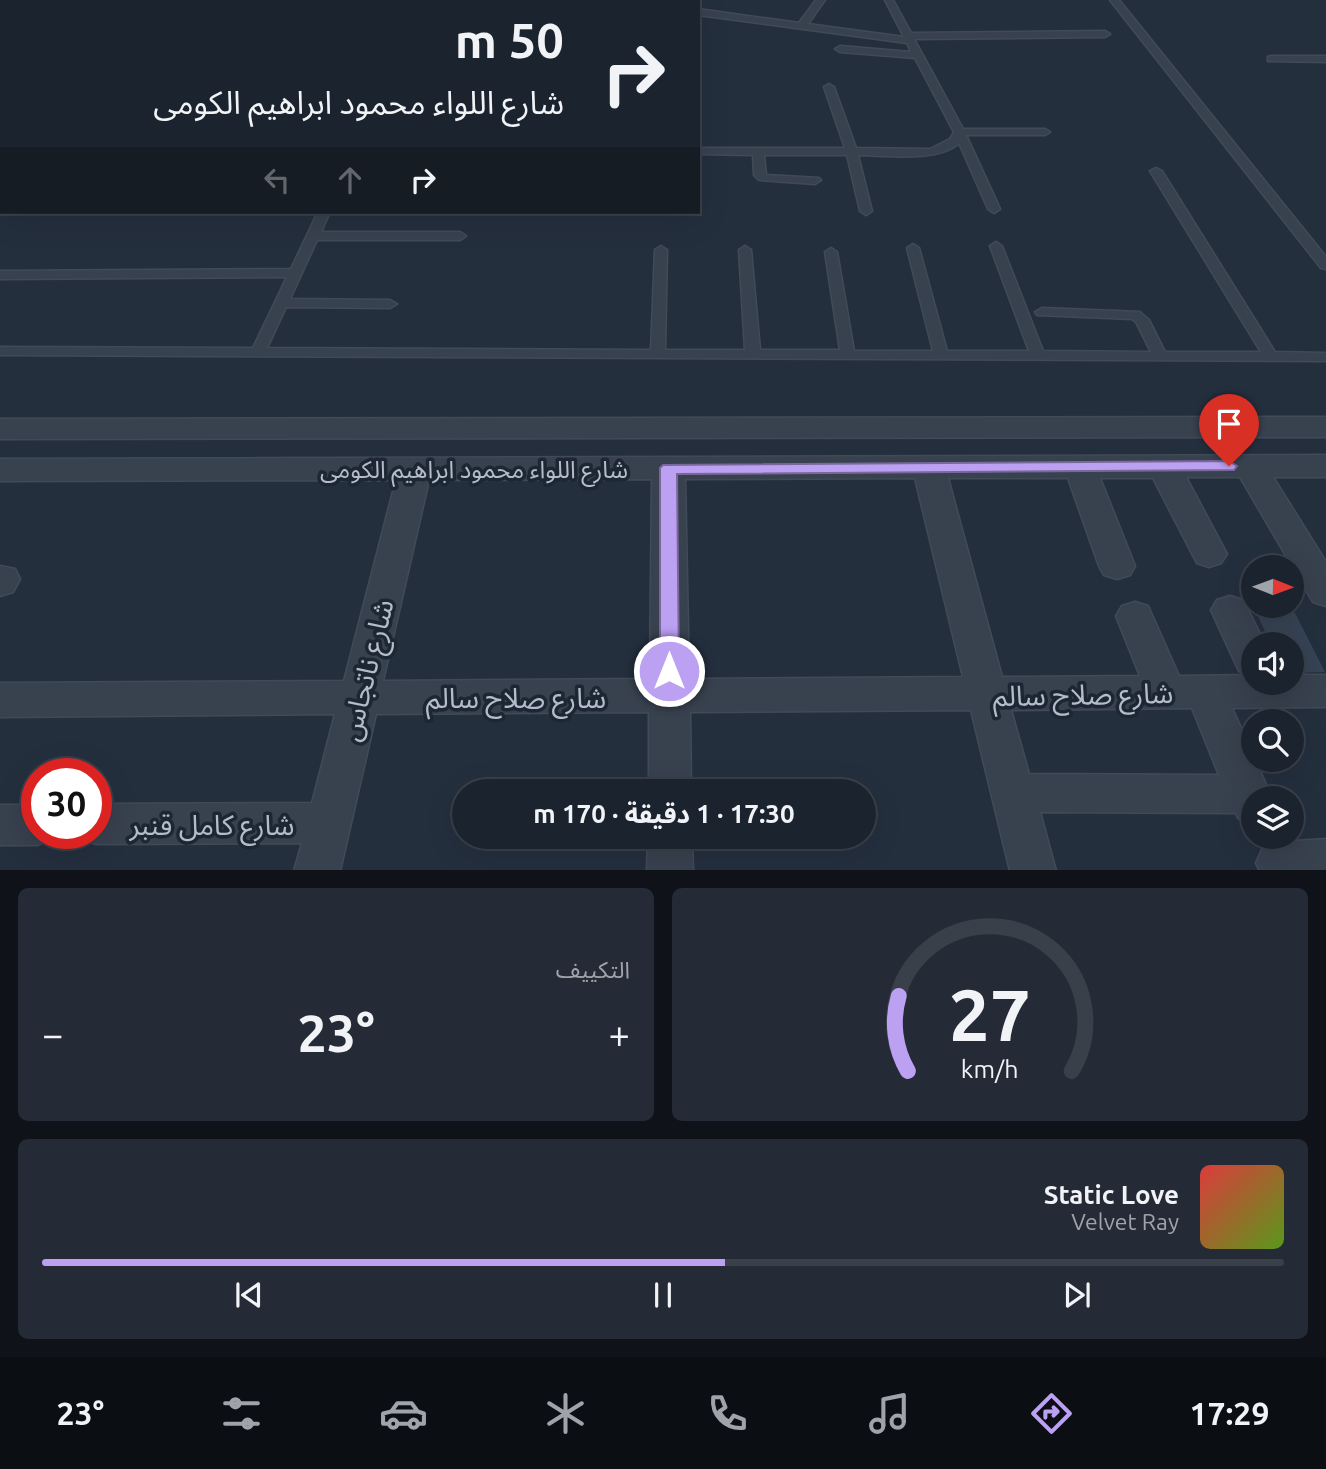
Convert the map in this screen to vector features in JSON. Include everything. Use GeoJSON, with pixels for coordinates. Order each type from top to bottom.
{"type":"FeatureCollection","features":[{"type":"Feature","properties":{"kind":"street"},"geometry":{"type":"LineString","coordinates":[[0,429],[1326,427]]}},
{"type":"Feature","properties":{"kind":"street"},"geometry":{"type":"LineString","coordinates":[[1250,466],[1326,592]]}},
{"type":"Feature","properties":{"kind":"street","name":"شارع اللواء محمود ابراهيم الكومى"},"geometry":{"type":"LineString","coordinates":[[0,470],[1326,466]]}},
{"type":"Feature","properties":{"kind":"street"},"geometry":{"type":"LineString","coordinates":[[1080,467],[1117,566]]}},
{"type":"Feature","properties":{"kind":"street"},"geometry":{"type":"LineString","coordinates":[[1164,467],[1209,554]]}},
{"type":"Feature","properties":{"kind":"street"},"geometry":{"type":"LineString","coordinates":[[668,468],[670,779]]}},
{"type":"Feature","properties":{"kind":"street"},"geometry":{"type":"LineString","coordinates":[[929,468],[1033,870]]}},
{"type":"Feature","properties":{"kind":"street","name":"شارع ناتجاس"},"geometry":{"type":"LineString","coordinates":[[317,870],[415,470]]}},
{"type":"Feature","properties":{"kind":"street"},"geometry":{"type":"LineString","coordinates":[[1230,610],[1241,634]]}},
{"type":"Feature","properties":{"kind":"street"},"geometry":{"type":"LineString","coordinates":[[1136,616],[1243,786]]}},
{"type":"Feature","properties":{"kind":"street","name":"شارع صلاح سالم"},"geometry":{"type":"LineString","coordinates":[[0,700],[1186,693],[1241,682]]}},
{"type":"Feature","properties":{"kind":"street","name":"شارع صلاح سالم"},"geometry":{"type":"LineString","coordinates":[[1304,687],[1326,691]]}},
{"type":"Feature","properties":{"kind":"street"},"geometry":{"type":"LineString","coordinates":[[1013,793],[1241,799]]}},
{"type":"Feature","properties":{"kind":"street","name":"شارع كامل قنبر"},"geometry":{"type":"LineString","coordinates":[[112,824],[328,823]]}},
{"type":"Feature","properties":{"kind":"street"},"geometry":{"type":"LineString","coordinates":[[0,825],[21,825]]}},
{"type":"Feature","properties":{"kind":"street"},"geometry":{"type":"LineString","coordinates":[[670,849],[670,870]]}},
{"type":"Feature","properties":{"kind":"street"},"geometry":{"type":"LineString","coordinates":[[1276,857],[1326,860]]}},
{"type":"Feature","properties":{"kind":"lane"},"geometry":{"type":"LineString","coordinates":[[802,26],[821,0]]}},
{"type":"Feature","properties":{"kind":"lane"},"geometry":{"type":"LineString","coordinates":[[890,0],[959,132],[994,209]]}},
{"type":"Feature","properties":{"kind":"lane"},"geometry":{"type":"LineString","coordinates":[[1114,0],[1326,265]]}},
{"type":"Feature","properties":{"kind":"lane"},"geometry":{"type":"LineString","coordinates":[[700,12],[910,38],[1105,34]]}},
{"type":"Feature","properties":{"kind":"lane"},"geometry":{"type":"LineString","coordinates":[[711,25],[718,15]]}},
{"type":"Feature","properties":{"kind":"lane"},"geometry":{"type":"LineString","coordinates":[[840,49],[919,55]]}},
{"type":"Feature","properties":{"kind":"lane"},"geometry":{"type":"LineString","coordinates":[[1271,59],[1326,59]]}},
{"type":"Feature","properties":{"kind":"lane"},"geometry":{"type":"LineString","coordinates":[[829,88],[852,153],[866,211]]}},
{"type":"Feature","properties":{"kind":"lane"},"geometry":{"type":"LineString","coordinates":[[959,132],[1045,132]]}},
{"type":"Feature","properties":{"kind":"lane"},"geometry":{"type":"LineString","coordinates":[[700,151],[930,152],[947,148],[957,141],[959,132]]}},
{"type":"Feature","properties":{"kind":"lane"},"geometry":{"type":"LineString","coordinates":[[758,152],[762,178],[815,180]]}},
{"type":"Feature","properties":{"kind":"lane"},"geometry":{"type":"LineString","coordinates":[[1156,171],[1271,357]]}},
{"type":"Feature","properties":{"kind":"lane"},"geometry":{"type":"LineString","coordinates":[[257,354],[323,214]]}},
{"type":"Feature","properties":{"kind":"lane"},"geometry":{"type":"LineString","coordinates":[[313,236],[460,236]]}},
{"type":"Feature","properties":{"kind":"lane"},"geometry":{"type":"LineString","coordinates":[[996,246],[1038,356]]}},
{"type":"Feature","properties":{"kind":"lane"},"geometry":{"type":"LineString","coordinates":[[913,248],[942,355]]}},
{"type":"Feature","properties":{"kind":"lane"},"geometry":{"type":"LineString","coordinates":[[658,355],[661,250]]}},
{"type":"Feature","properties":{"kind":"lane"},"geometry":{"type":"LineString","coordinates":[[745,250],[753,354]]}},
{"type":"Feature","properties":{"kind":"lane"},"geometry":{"type":"LineString","coordinates":[[831,253],[849,355]]}},
{"type":"Feature","properties":{"kind":"lane"},"geometry":{"type":"LineString","coordinates":[[0,275],[295,273]]}},
{"type":"Feature","properties":{"kind":"lane"},"geometry":{"type":"LineString","coordinates":[[281,303],[390,304]]}},
{"type":"Feature","properties":{"kind":"lane"},"geometry":{"type":"LineString","coordinates":[[1042,312],[1135,315],[1142,320],[1160,356]]}},
{"type":"Feature","properties":{"kind":"lane"},"geometry":{"type":"LineString","coordinates":[[0,351],[1326,357]]}},
{"type":"Feature","properties":{"kind":"building"},"geometry":{"type":"Polygon","coordinates":[[[1259,618],[1298,618],[1325,672],[1304,673],[1304,632],[1265,632],[1259,618]]]}},
{"type":"Feature","properties":{"kind":"route"},"geometry":{"type":"LineString","coordinates":[[669,671],[668,468],[1229,466]]}}]}
